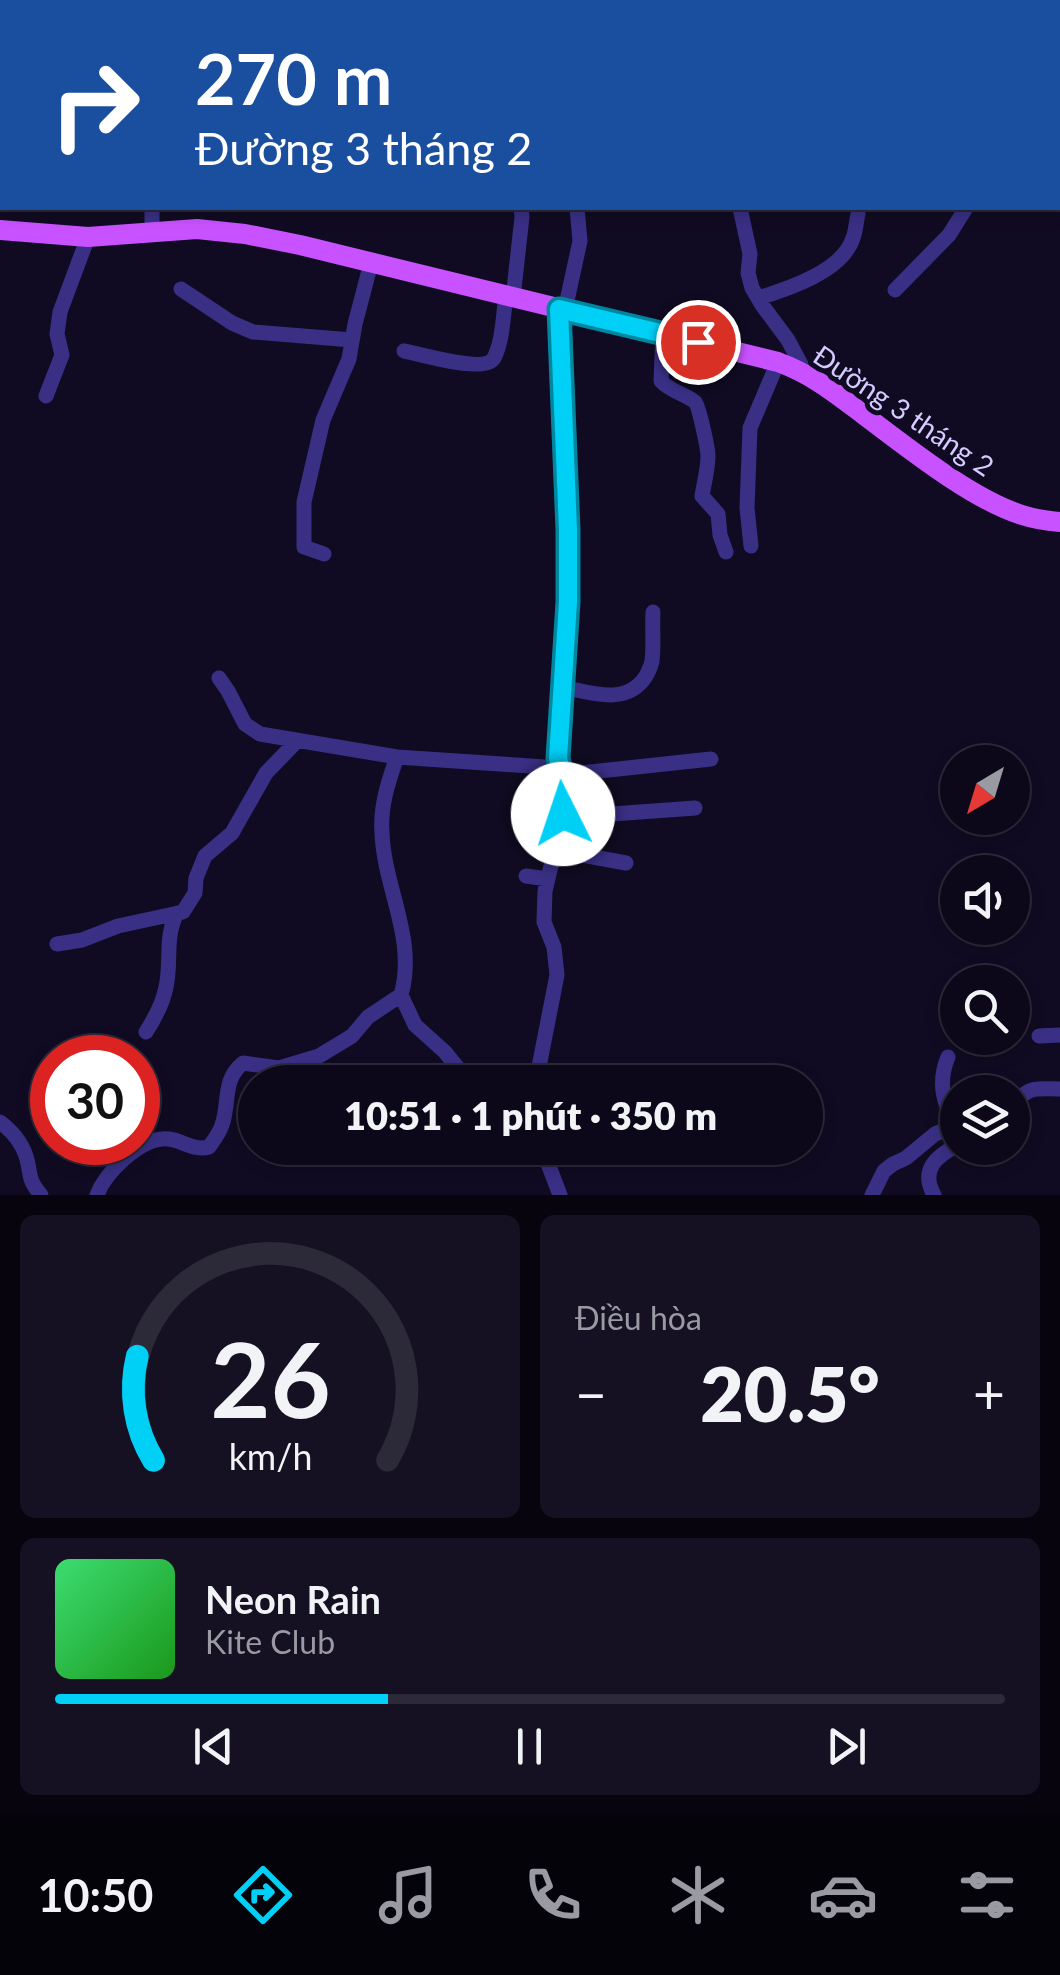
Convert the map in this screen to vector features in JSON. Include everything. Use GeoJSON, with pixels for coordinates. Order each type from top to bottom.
{"type":"FeatureCollection","features":[{"type":"Feature","properties":{"kind":"main road"},"geometry":{"type":"LineString","coordinates":[[0,230],[88,237],[197,229],[245,234],[300,244],[576,313]]}},
{"type":"Feature","properties":{"kind":"main road","name":"Đường 3 tháng 2"},"geometry":{"type":"LineString","coordinates":[[576,313],[805,372],[979,496],[1022,515],[1060,522]]}},
{"type":"Feature","properties":{"kind":"street"},"geometry":{"type":"LineString","coordinates":[[152,210],[152,230]]}},
{"type":"Feature","properties":{"kind":"street"},"geometry":{"type":"LineString","coordinates":[[404,350],[472,365],[487,365],[493,360],[510,297],[521,210]]}},
{"type":"Feature","properties":{"kind":"street"},"geometry":{"type":"LineString","coordinates":[[539,1065],[556,974],[554,947],[544,922],[548,879],[563,814],[558,758],[568,602],[580,241],[577,210]]}},
{"type":"Feature","properties":{"kind":"street"},"geometry":{"type":"LineString","coordinates":[[740,210],[750,254],[748,273],[758,298],[805,372]]}},
{"type":"Feature","properties":{"kind":"street"},"geometry":{"type":"LineString","coordinates":[[895,290],[949,235],[965,210]]}},
{"type":"Feature","properties":{"kind":"street"},"geometry":{"type":"LineString","coordinates":[[758,298],[786,290],[832,266],[853,239],[858,214]]}},
{"type":"Feature","properties":{"kind":"street"},"geometry":{"type":"LineString","coordinates":[[46,396],[62,355],[56,334],[60,312],[88,237]]}},
{"type":"Feature","properties":{"kind":"street"},"geometry":{"type":"LineString","coordinates":[[324,554],[304,548],[304,502],[323,420],[349,359],[372,263]]}},
{"type":"Feature","properties":{"kind":"street"},"geometry":{"type":"LineString","coordinates":[[182,288],[232,323],[253,332],[352,340]]}},
{"type":"Feature","properties":{"kind":"street"},"geometry":{"type":"LineString","coordinates":[[664,333],[661,381],[694,401],[700,411],[708,452],[702,496],[718,514],[726,552]]}},
{"type":"Feature","properties":{"kind":"street"},"geometry":{"type":"LineString","coordinates":[[751,546],[747,508],[750,428],[778,362]]}},
{"type":"Feature","properties":{"kind":"street"},"geometry":{"type":"LineString","coordinates":[[563,687],[601,695],[625,694],[634,689],[652,665],[653,612]]}},
{"type":"Feature","properties":{"kind":"street"},"geometry":{"type":"LineString","coordinates":[[219,678],[246,724],[260,734],[296,742],[397,758],[561,772],[711,759]]}},
{"type":"Feature","properties":{"kind":"street"},"geometry":{"type":"LineString","coordinates":[[57,944],[183,912],[195,893],[205,856],[232,833],[266,773],[296,742]]}},
{"type":"Feature","properties":{"kind":"street"},"geometry":{"type":"LineString","coordinates":[[397,758],[384,793],[382,834],[402,922],[402,995],[415,1025],[454,1065]]}},
{"type":"Feature","properties":{"kind":"street"},"geometry":{"type":"LineString","coordinates":[[563,814],[695,808]]}},
{"type":"Feature","properties":{"kind":"street"},"geometry":{"type":"LineString","coordinates":[[554,850],[626,863]]}},
{"type":"Feature","properties":{"kind":"street"},"geometry":{"type":"LineString","coordinates":[[526,876],[548,879]]}},
{"type":"Feature","properties":{"kind":"street"},"geometry":{"type":"LineString","coordinates":[[146,1032],[166,990],[168,945],[177,913]]}},
{"type":"Feature","properties":{"kind":"street"},"geometry":{"type":"LineString","coordinates":[[96,1195],[132,1152],[163,1139],[200,1150],[209,1147],[223,1123],[227,1084],[233,1071],[243,1064],[278,1068],[319,1056],[352,1036],[368,1016],[402,995]]}},
{"type":"Feature","properties":{"kind":"street"},"geometry":{"type":"LineString","coordinates":[[1039,1036],[1060,1035]]}},
{"type":"Feature","properties":{"kind":"street"},"geometry":{"type":"LineString","coordinates":[[941,1075],[948,1057]]}},
{"type":"Feature","properties":{"kind":"street"},"geometry":{"type":"LineString","coordinates":[[1030,1091],[1060,1089]]}},
{"type":"Feature","properties":{"kind":"street"},"geometry":{"type":"LineString","coordinates":[[0,1122],[14,1132],[26,1155],[30,1181],[41,1195]]}},
{"type":"Feature","properties":{"kind":"street"},"geometry":{"type":"LineString","coordinates":[[872,1195],[892,1164],[940,1134]]}},
{"type":"Feature","properties":{"kind":"street"},"geometry":{"type":"LineString","coordinates":[[934,1195],[929,1184],[931,1166],[940,1156]]}},
{"type":"Feature","properties":{"kind":"street"},"geometry":{"type":"LineString","coordinates":[[549,1165],[560,1195]]}},
{"type":"Feature","properties":{"kind":"route"},"geometry":{"type":"LineString","coordinates":[[563,814],[564,784],[558,758],[568,602],[568,530],[559,309],[698,342]]}}]}
